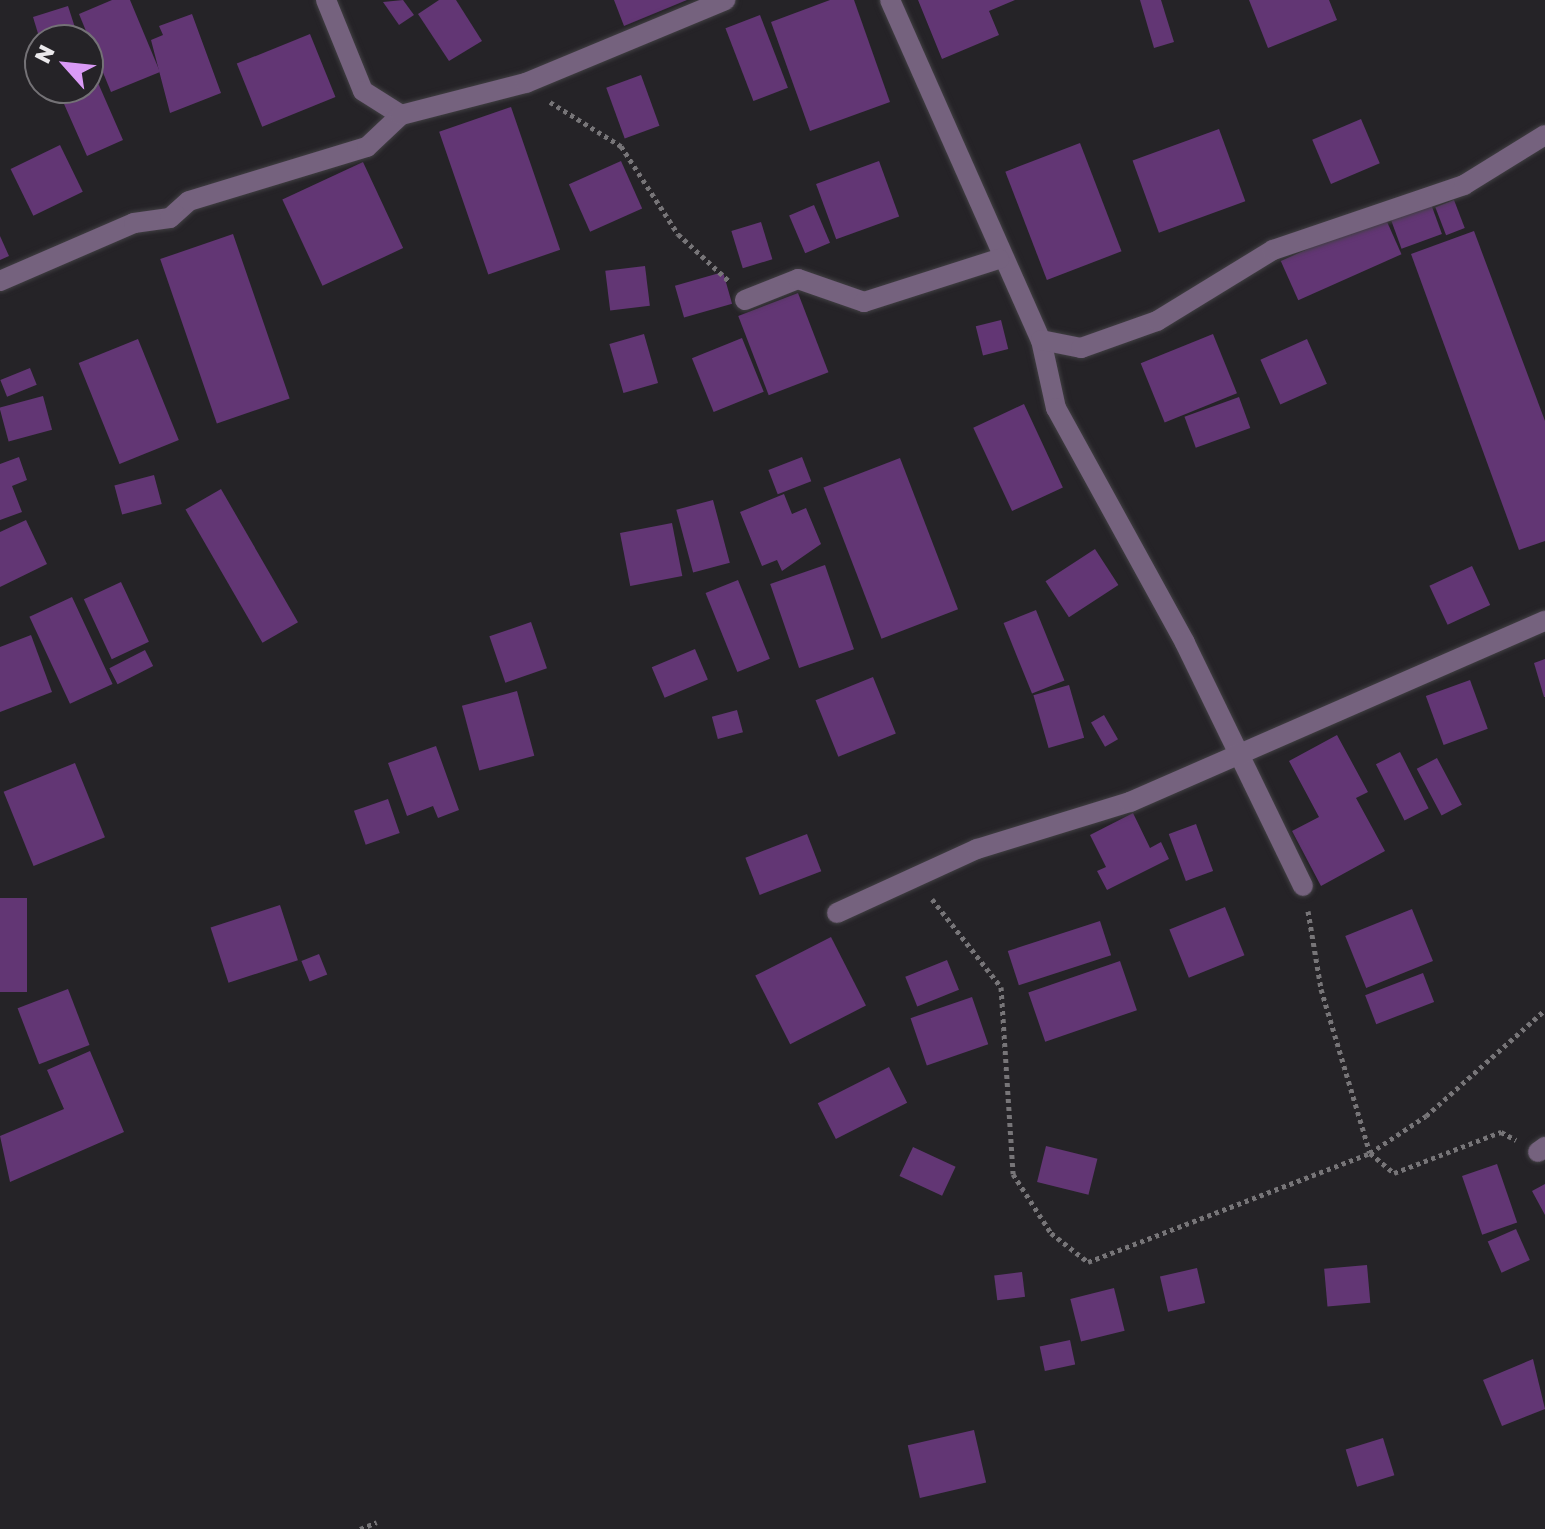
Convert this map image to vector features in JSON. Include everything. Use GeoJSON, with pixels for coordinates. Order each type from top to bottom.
{"type":"FeatureCollection","features":[{"type":"Feature","properties":{"kind":"street"},"geometry":{"type":"LineString","coordinates":[[326,0],[363,91],[401,115]]}},
{"type":"Feature","properties":{"kind":"street"},"geometry":{"type":"LineString","coordinates":[[0,281],[134,223],[170,218],[189,201],[367,147],[401,115],[526,83],[725,0]]}},
{"type":"Feature","properties":{"kind":"street"},"geometry":{"type":"LineString","coordinates":[[890,0],[999,259],[1041,340],[1056,408],[1185,643],[1303,886]]}},
{"type":"Feature","properties":{"kind":"street"},"geometry":{"type":"LineString","coordinates":[[1041,340],[1081,348],[1157,321],[1273,250],[1464,185],[1545,135]]}},
{"type":"Feature","properties":{"kind":"street"},"geometry":{"type":"LineString","coordinates":[[745,300],[798,279],[864,302],[999,259]]}},
{"type":"Feature","properties":{"kind":"street"},"geometry":{"type":"LineString","coordinates":[[837,913],[977,849],[1130,802],[1235,751],[1545,621]]}},
{"type":"Feature","properties":{"kind":"path"},"geometry":{"type":"LineString","coordinates":[[526,83],[621,146],[678,234],[715,262],[745,300]]}},
{"type":"Feature","properties":{"kind":"path"},"geometry":{"type":"LineString","coordinates":[[917,879],[1001,987],[1013,1174],[1051,1233],[1088,1262],[1370,1153],[1426,1116],[1545,1010]]}},
{"type":"Feature","properties":{"kind":"path"},"geometry":{"type":"LineString","coordinates":[[1303,886],[1321,989],[1370,1153],[1394,1173],[1501,1132],[1542,1149]]}},
{"type":"Feature","properties":{"kind":"path"},"geometry":{"type":"LineString","coordinates":[[360,1529],[377,1522]]}},
{"type":"Feature","properties":{"kind":"building"},"geometry":{"type":"Polygon","coordinates":[[[112,0],[130,0],[160,72],[111,92],[104,75],[104,24],[83,24],[79,14],[112,0]]]}},
{"type":"Feature","properties":{"kind":"building"},"geometry":{"type":"Polygon","coordinates":[[[403,0],[414,15],[399,25],[383,2],[403,0]]]}},
{"type":"Feature","properties":{"kind":"building"},"geometry":{"type":"Polygon","coordinates":[[[439,0],[456,0],[482,41],[449,61],[418,14],[439,0]]]}},
{"type":"Feature","properties":{"kind":"building"},"geometry":{"type":"Polygon","coordinates":[[[614,0],[687,0],[624,26],[614,0]]]}},
{"type":"Feature","properties":{"kind":"building"},"geometry":{"type":"Polygon","coordinates":[[[830,0],[854,0],[890,102],[810,131],[771,22],[830,0]]]}},
{"type":"Feature","properties":{"kind":"building"},"geometry":{"type":"Polygon","coordinates":[[[918,0],[1015,0],[989,11],[999,35],[942,59],[918,0]]]}},
{"type":"Feature","properties":{"kind":"building"},"geometry":{"type":"Polygon","coordinates":[[[1140,0],[1161,0],[1174,42],[1154,48],[1140,0]]]}},
{"type":"Feature","properties":{"kind":"building"},"geometry":{"type":"Polygon","coordinates":[[[1249,0],[1329,0],[1337,20],[1268,48],[1249,0]]]}},
{"type":"Feature","properties":{"kind":"building"},"geometry":{"type":"Polygon","coordinates":[[[68,6],[74,24],[35,24],[33,17],[68,6]]]}},
{"type":"Feature","properties":{"kind":"building"},"geometry":{"type":"Polygon","coordinates":[[[192,14],[221,93],[170,113],[151,40],[163,35],[159,26],[192,14]]]}},
{"type":"Feature","properties":{"kind":"building"},"geometry":{"type":"Polygon","coordinates":[[[760,15],[788,88],[753,101],[725,28],[760,15]]]}},
{"type":"Feature","properties":{"kind":"building"},"geometry":{"type":"Polygon","coordinates":[[[310,34],[335,97],[262,127],[237,64],[310,34]]]}},
{"type":"Feature","properties":{"kind":"building"},"geometry":{"type":"Polygon","coordinates":[[[641,75],[659,126],[625,138],[606,88],[641,75]]]}},
{"type":"Feature","properties":{"kind":"building"},"geometry":{"type":"Polygon","coordinates":[[[104,97],[123,140],[87,156],[64,104],[104,104],[104,97]]]}},
{"type":"Feature","properties":{"kind":"building"},"geometry":{"type":"Polygon","coordinates":[[[511,107],[560,250],[488,275],[439,132],[511,107]]]}},
{"type":"Feature","properties":{"kind":"building"},"geometry":{"type":"Polygon","coordinates":[[[1361,119],[1380,163],[1331,184],[1312,140],[1361,119]]]}},
{"type":"Feature","properties":{"kind":"building"},"geometry":{"type":"Polygon","coordinates":[[[1219,129],[1245,201],[1159,233],[1133,160],[1219,129]]]}},
{"type":"Feature","properties":{"kind":"building"},"geometry":{"type":"Polygon","coordinates":[[[1080,143],[1122,251],[1047,280],[1005,172],[1080,143]]]}},
{"type":"Feature","properties":{"kind":"building"},"geometry":{"type":"Polygon","coordinates":[[[60,145],[83,192],[33,216],[11,169],[60,145]]]}},
{"type":"Feature","properties":{"kind":"building"},"geometry":{"type":"Polygon","coordinates":[[[621,161],[642,209],[590,232],[569,184],[621,161]]]}},
{"type":"Feature","properties":{"kind":"building"},"geometry":{"type":"Polygon","coordinates":[[[879,161],[899,216],[836,239],[816,184],[879,161]]]}},
{"type":"Feature","properties":{"kind":"building"},"geometry":{"type":"Polygon","coordinates":[[[363,162],[403,248],[322,286],[282,200],[363,162]]]}},
{"type":"Feature","properties":{"kind":"building"},"geometry":{"type":"Polygon","coordinates":[[[1454,200],[1465,228],[1446,235],[1435,207],[1454,200]]]}},
{"type":"Feature","properties":{"kind":"building"},"geometry":{"type":"Polygon","coordinates":[[[1431,204],[1442,234],[1402,249],[1391,219],[1431,204]]]}},
{"type":"Feature","properties":{"kind":"building"},"geometry":{"type":"Polygon","coordinates":[[[814,205],[830,243],[805,253],[789,216],[814,205]]]}},
{"type":"Feature","properties":{"kind":"building"},"geometry":{"type":"Polygon","coordinates":[[[1384,215],[1401,254],[1298,300],[1281,261],[1384,215]]]}},
{"type":"Feature","properties":{"kind":"building"},"geometry":{"type":"Polygon","coordinates":[[[761,222],[772,259],[743,268],[731,231],[761,222]]]}},
{"type":"Feature","properties":{"kind":"building"},"geometry":{"type":"Polygon","coordinates":[[[1474,231],[1545,421],[1545,541],[1519,550],[1411,254],[1474,231]]]}},
{"type":"Feature","properties":{"kind":"building"},"geometry":{"type":"Polygon","coordinates":[[[233,234],[290,399],[217,424],[160,259],[233,234]]]}},
{"type":"Feature","properties":{"kind":"building"},"geometry":{"type":"Polygon","coordinates":[[[0,236],[9,256],[0,260],[0,236]]]}},
{"type":"Feature","properties":{"kind":"building"},"geometry":{"type":"Polygon","coordinates":[[[645,266],[650,306],[610,311],[605,271],[645,266]]]}},
{"type":"Feature","properties":{"kind":"building"},"geometry":{"type":"Polygon","coordinates":[[[723,272],[732,304],[684,318],[675,286],[723,272]]]}},
{"type":"Feature","properties":{"kind":"building"},"geometry":{"type":"Polygon","coordinates":[[[798,293],[828,372],[769,395],[738,316],[798,293]]]}},
{"type":"Feature","properties":{"kind":"building"},"geometry":{"type":"Polygon","coordinates":[[[1001,320],[1008,349],[983,355],[976,326],[1001,320]]]}},
{"type":"Feature","properties":{"kind":"building"},"geometry":{"type":"Polygon","coordinates":[[[644,334],[658,383],[623,393],[609,344],[644,334]]]}},
{"type":"Feature","properties":{"kind":"building"},"geometry":{"type":"Polygon","coordinates":[[[1213,334],[1237,393],[1165,423],[1141,363],[1213,334]]]}},
{"type":"Feature","properties":{"kind":"building"},"geometry":{"type":"Polygon","coordinates":[[[742,338],[764,392],[714,412],[692,358],[742,338]]]}},
{"type":"Feature","properties":{"kind":"building"},"geometry":{"type":"Polygon","coordinates":[[[138,339],[179,440],[119,464],[79,363],[138,339]]]}},
{"type":"Feature","properties":{"kind":"building"},"geometry":{"type":"Polygon","coordinates":[[[1307,339],[1327,384],[1280,405],[1260,360],[1307,339]]]}},
{"type":"Feature","properties":{"kind":"building"},"geometry":{"type":"Polygon","coordinates":[[[30,368],[37,385],[7,397],[0,380],[30,368]]]}},
{"type":"Feature","properties":{"kind":"building"},"geometry":{"type":"Polygon","coordinates":[[[43,396],[52,430],[9,441],[0,408],[43,396]]]}},
{"type":"Feature","properties":{"kind":"building"},"geometry":{"type":"Polygon","coordinates":[[[1239,397],[1250,428],[1196,448],[1184,417],[1239,397]]]}},
{"type":"Feature","properties":{"kind":"building"},"geometry":{"type":"Polygon","coordinates":[[[1024,404],[1063,487],[1012,511],[973,428],[1024,404]]]}},
{"type":"Feature","properties":{"kind":"building"},"geometry":{"type":"Polygon","coordinates":[[[19,457],[27,480],[12,486],[22,512],[0,520],[0,464],[19,457]]]}},
{"type":"Feature","properties":{"kind":"building"},"geometry":{"type":"Polygon","coordinates":[[[802,457],[811,481],[778,494],[768,470],[802,457]]]}},
{"type":"Feature","properties":{"kind":"building"},"geometry":{"type":"Polygon","coordinates":[[[900,458],[958,609],[882,639],[823,487],[900,458]]]}},
{"type":"Feature","properties":{"kind":"building"},"geometry":{"type":"Polygon","coordinates":[[[154,475],[162,504],[122,515],[114,486],[154,475]]]}},
{"type":"Feature","properties":{"kind":"building"},"geometry":{"type":"Polygon","coordinates":[[[221,489],[298,622],[262,643],[185,509],[221,489]]]}},
{"type":"Feature","properties":{"kind":"building"},"geometry":{"type":"Polygon","coordinates":[[[784,494],[792,514],[806,508],[821,544],[782,571],[777,560],[762,566],[740,512],[784,494]]]}},
{"type":"Feature","properties":{"kind":"building"},"geometry":{"type":"Polygon","coordinates":[[[713,500],[730,563],[693,573],[676,510],[713,500]]]}},
{"type":"Feature","properties":{"kind":"building"},"geometry":{"type":"Polygon","coordinates":[[[26,520],[47,564],[0,587],[0,532],[26,520]]]}},
{"type":"Feature","properties":{"kind":"building"},"geometry":{"type":"Polygon","coordinates":[[[672,523],[682,576],[630,586],[620,533],[672,523]]]}},
{"type":"Feature","properties":{"kind":"building"},"geometry":{"type":"Polygon","coordinates":[[[1095,549],[1118,585],[1069,617],[1046,581],[1095,549]]]}},
{"type":"Feature","properties":{"kind":"building"},"geometry":{"type":"Polygon","coordinates":[[[825,565],[854,649],[799,668],[770,584],[825,565]]]}},
{"type":"Feature","properties":{"kind":"building"},"geometry":{"type":"Polygon","coordinates":[[[1472,566],[1490,605],[1448,625],[1429,586],[1472,566]]]}},
{"type":"Feature","properties":{"kind":"building"},"geometry":{"type":"Polygon","coordinates":[[[738,580],[770,659],[737,672],[706,593],[738,580]]]}},
{"type":"Feature","properties":{"kind":"building"},"geometry":{"type":"Polygon","coordinates":[[[121,582],[149,642],[112,659],[84,599],[121,582]]]}},
{"type":"Feature","properties":{"kind":"building"},"geometry":{"type":"Polygon","coordinates":[[[72,597],[113,684],[70,704],[29,617],[72,597]]]}},
{"type":"Feature","properties":{"kind":"building"},"geometry":{"type":"Polygon","coordinates":[[[1036,610],[1064,680],[1032,694],[1004,623],[1036,610]]]}},
{"type":"Feature","properties":{"kind":"building"},"geometry":{"type":"Polygon","coordinates":[[[531,622],[547,668],[505,683],[489,636],[531,622]]]}},
{"type":"Feature","properties":{"kind":"building"},"geometry":{"type":"Polygon","coordinates":[[[31,635],[52,692],[0,712],[0,647],[31,635]]]}},
{"type":"Feature","properties":{"kind":"building"},"geometry":{"type":"Polygon","coordinates":[[[695,649],[708,679],[665,698],[652,667],[695,649]]]}},
{"type":"Feature","properties":{"kind":"building"},"geometry":{"type":"Polygon","coordinates":[[[145,650],[153,666],[118,684],[109,668],[145,650]]]}},
{"type":"Feature","properties":{"kind":"building"},"geometry":{"type":"Polygon","coordinates":[[[1545,659],[1545,697],[1544,697],[1534,663],[1545,659]]]}},
{"type":"Feature","properties":{"kind":"building"},"geometry":{"type":"Polygon","coordinates":[[[873,677],[896,734],[838,757],[816,700],[873,677]]]}},
{"type":"Feature","properties":{"kind":"building"},"geometry":{"type":"Polygon","coordinates":[[[1470,680],[1488,729],[1444,745],[1426,696],[1470,680]]]}},
{"type":"Feature","properties":{"kind":"building"},"geometry":{"type":"Polygon","coordinates":[[[1069,685],[1084,738],[1049,748],[1033,695],[1069,685]]]}},
{"type":"Feature","properties":{"kind":"building"},"geometry":{"type":"Polygon","coordinates":[[[517,691],[534,756],[479,770],[462,706],[517,691]]]}},
{"type":"Feature","properties":{"kind":"building"},"geometry":{"type":"Polygon","coordinates":[[[737,710],[743,732],[718,739],[712,717],[737,710]]]}},
{"type":"Feature","properties":{"kind":"building"},"geometry":{"type":"Polygon","coordinates":[[[1104,715],[1118,739],[1105,747],[1091,722],[1104,715]]]}},
{"type":"Feature","properties":{"kind":"building"},"geometry":{"type":"Polygon","coordinates":[[[1337,735],[1368,792],[1356,798],[1385,851],[1321,886],[1292,831],[1319,817],[1289,761],[1337,735]]]}},
{"type":"Feature","properties":{"kind":"building"},"geometry":{"type":"Polygon","coordinates":[[[436,746],[459,810],[438,818],[433,806],[407,816],[388,763],[436,746]]]}},
{"type":"Feature","properties":{"kind":"building"},"geometry":{"type":"Polygon","coordinates":[[[1400,752],[1429,808],[1405,820],[1376,764],[1400,752]]]}},
{"type":"Feature","properties":{"kind":"building"},"geometry":{"type":"Polygon","coordinates":[[[1437,758],[1462,805],[1442,816],[1417,769],[1437,758]]]}},
{"type":"Feature","properties":{"kind":"building"},"geometry":{"type":"Polygon","coordinates":[[[75,763],[105,837],[34,866],[4,792],[75,763]]]}},
{"type":"Feature","properties":{"kind":"building"},"geometry":{"type":"Polygon","coordinates":[[[388,799],[400,833],[366,845],[354,811],[388,799]]]}},
{"type":"Feature","properties":{"kind":"building"},"geometry":{"type":"Polygon","coordinates":[[[1133,813],[1150,848],[1161,842],[1169,859],[1107,890],[1097,871],[1106,867],[1090,835],[1133,813]]]}},
{"type":"Feature","properties":{"kind":"building"},"geometry":{"type":"Polygon","coordinates":[[[1196,824],[1213,871],[1186,881],[1169,834],[1196,824]]]}},
{"type":"Feature","properties":{"kind":"building"},"geometry":{"type":"Polygon","coordinates":[[[807,834],[821,871],[760,895],[745,858],[807,834]]]}},
{"type":"Feature","properties":{"kind":"building"},"geometry":{"type":"Polygon","coordinates":[[[0,898],[27,898],[27,992],[0,992],[0,898]]]}},
{"type":"Feature","properties":{"kind":"building"},"geometry":{"type":"Polygon","coordinates":[[[280,905],[298,960],[228,983],[211,928],[280,905]]]}},
{"type":"Feature","properties":{"kind":"building"},"geometry":{"type":"Polygon","coordinates":[[[1225,907],[1244,955],[1189,978],[1169,929],[1225,907]]]}},
{"type":"Feature","properties":{"kind":"building"},"geometry":{"type":"Polygon","coordinates":[[[1412,909],[1433,961],[1366,988],[1345,936],[1412,909]]]}},
{"type":"Feature","properties":{"kind":"building"},"geometry":{"type":"Polygon","coordinates":[[[1100,921],[1111,955],[1019,985],[1008,951],[1100,921]]]}},
{"type":"Feature","properties":{"kind":"building"},"geometry":{"type":"Polygon","coordinates":[[[831,937],[866,1006],[790,1044],[755,976],[831,937]]]}},
{"type":"Feature","properties":{"kind":"building"},"geometry":{"type":"Polygon","coordinates":[[[319,954],[327,974],[310,982],[301,961],[319,954]]]}},
{"type":"Feature","properties":{"kind":"building"},"geometry":{"type":"Polygon","coordinates":[[[947,960],[959,990],[917,1007],[905,977],[947,960]]]}},
{"type":"Feature","properties":{"kind":"building"},"geometry":{"type":"Polygon","coordinates":[[[1120,961],[1137,1010],[1045,1042],[1028,993],[1120,961]]]}},
{"type":"Feature","properties":{"kind":"building"},"geometry":{"type":"Polygon","coordinates":[[[1423,973],[1434,1002],[1376,1024],[1365,995],[1423,973]]]}},
{"type":"Feature","properties":{"kind":"building"},"geometry":{"type":"Polygon","coordinates":[[[68,989],[90,1045],[39,1064],[18,1008],[68,989]]]}},
{"type":"Feature","properties":{"kind":"building"},"geometry":{"type":"Polygon","coordinates":[[[972,997],[988,1044],[927,1065],[911,1018],[972,997]]]}},
{"type":"Feature","properties":{"kind":"building"},"geometry":{"type":"Polygon","coordinates":[[[90,1051],[124,1132],[10,1182],[0,1136],[64,1109],[47,1070],[90,1051]]]}},
{"type":"Feature","properties":{"kind":"building"},"geometry":{"type":"Polygon","coordinates":[[[889,1067],[907,1103],[836,1139],[818,1103],[889,1067]]]}},
{"type":"Feature","properties":{"kind":"building"},"geometry":{"type":"Polygon","coordinates":[[[1046,1146],[1097,1159],[1088,1195],[1037,1182],[1046,1146]]]}},
{"type":"Feature","properties":{"kind":"building"},"geometry":{"type":"Polygon","coordinates":[[[913,1147],[956,1167],[942,1196],[899,1176],[913,1147]]]}},
{"type":"Feature","properties":{"kind":"building"},"geometry":{"type":"Polygon","coordinates":[[[1497,1164],[1517,1223],[1482,1235],[1462,1176],[1497,1164]]]}},
{"type":"Feature","properties":{"kind":"building"},"geometry":{"type":"Polygon","coordinates":[[[1545,1184],[1545,1215],[1532,1191],[1545,1184]]]}},
{"type":"Feature","properties":{"kind":"building"},"geometry":{"type":"Polygon","coordinates":[[[1516,1229],[1530,1260],[1502,1273],[1488,1242],[1516,1229]]]}},
{"type":"Feature","properties":{"kind":"building"},"geometry":{"type":"Polygon","coordinates":[[[1367,1265],[1370,1303],[1327,1307],[1324,1269],[1367,1265]]]}},
{"type":"Feature","properties":{"kind":"building"},"geometry":{"type":"Polygon","coordinates":[[[1197,1268],[1205,1303],[1168,1312],[1160,1277],[1197,1268]]]}},
{"type":"Feature","properties":{"kind":"building"},"geometry":{"type":"Polygon","coordinates":[[[1022,1272],[1025,1297],[997,1300],[994,1275],[1022,1272]]]}},
{"type":"Feature","properties":{"kind":"building"},"geometry":{"type":"Polygon","coordinates":[[[1114,1288],[1125,1331],[1081,1342],[1070,1299],[1114,1288]]]}},
{"type":"Feature","properties":{"kind":"building"},"geometry":{"type":"Polygon","coordinates":[[[1070,1340],[1075,1364],[1045,1371],[1040,1346],[1070,1340]]]}},
{"type":"Feature","properties":{"kind":"building"},"geometry":{"type":"Polygon","coordinates":[[[1533,1359],[1545,1409],[1502,1426],[1483,1380],[1533,1359]]]}},
{"type":"Feature","properties":{"kind":"building"},"geometry":{"type":"Polygon","coordinates":[[[974,1430],[986,1483],[920,1498],[908,1445],[974,1430]]]}},
{"type":"Feature","properties":{"kind":"building"},"geometry":{"type":"Polygon","coordinates":[[[1383,1438],[1394,1475],[1357,1487],[1346,1449],[1383,1438]]]}}]}
